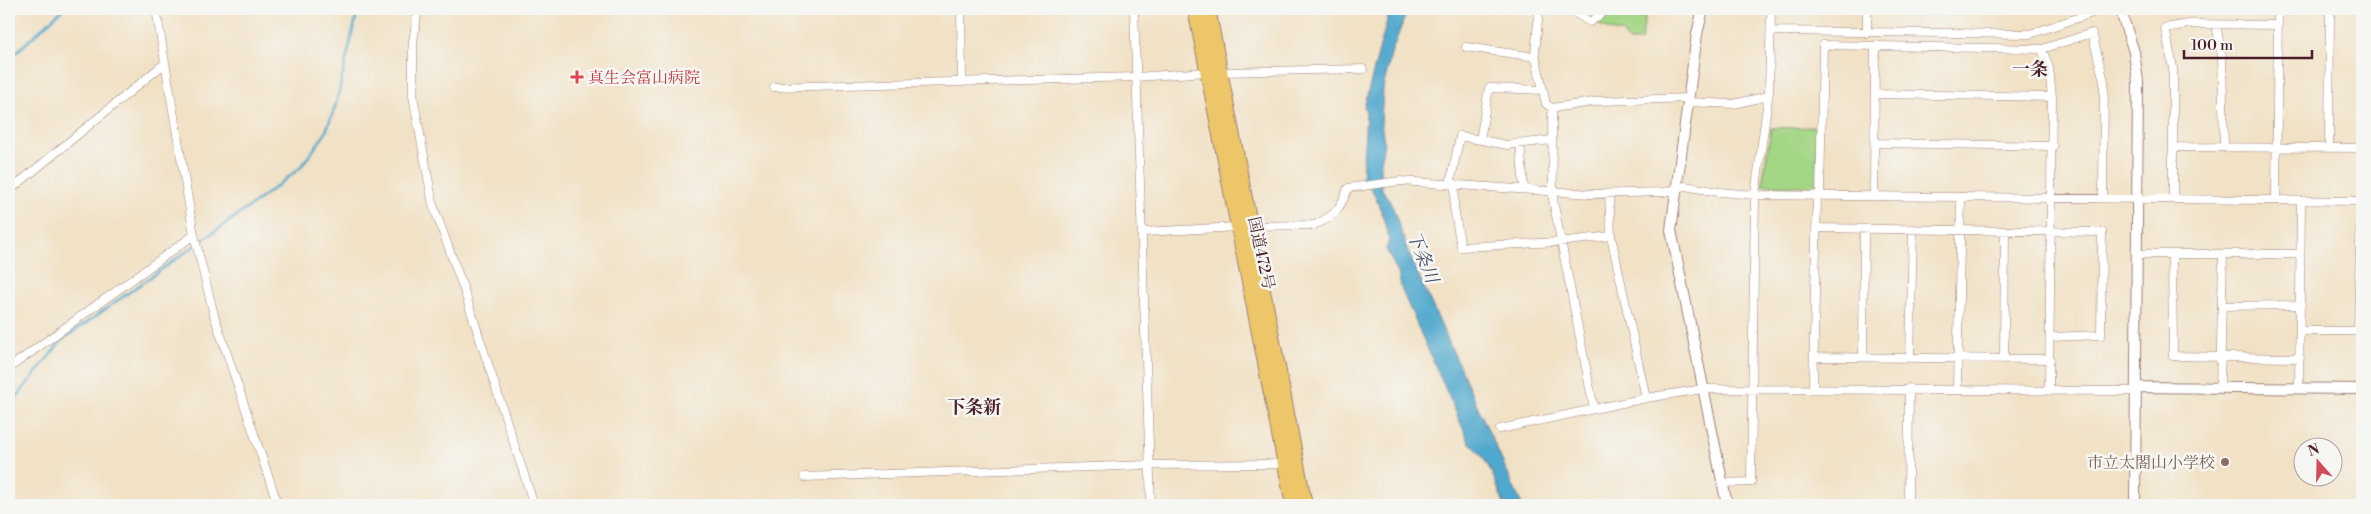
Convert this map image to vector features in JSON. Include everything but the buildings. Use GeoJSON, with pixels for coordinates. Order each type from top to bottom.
{"type":"FeatureCollection","features":[{"type":"Feature","properties":{"kind":"highway","name":"国道472号"},"geometry":{"type":"LineString","coordinates":[[1195,9],[1214,72]]}},
{"type":"Feature","properties":{"kind":"highway","name":"国道472号"},"geometry":{"type":"LineString","coordinates":[[1208,9],[1214,72],[1244,227],[1284,464],[1293,505]]}},
{"type":"Feature","properties":{"kind":"highway","name":"国道472号"},"geometry":{"type":"LineString","coordinates":[[1244,227],[1305,505]]}},
{"type":"Feature","properties":{"kind":"street"},"geometry":{"type":"LineString","coordinates":[[156,9],[194,235],[214,315],[278,505]]}},
{"type":"Feature","properties":{"kind":"street"},"geometry":{"type":"LineString","coordinates":[[418,9],[413,42],[413,96],[433,205],[463,287],[534,505]]}},
{"type":"Feature","properties":{"kind":"street"},"geometry":{"type":"LineString","coordinates":[[961,9],[962,82]]}},
{"type":"Feature","properties":{"kind":"street"},"geometry":{"type":"LineString","coordinates":[[1134,9],[1151,505]]}},
{"type":"Feature","properties":{"kind":"street"},"geometry":{"type":"LineString","coordinates":[[1539,9],[1535,57],[1546,104],[1552,108],[1600,101],[1689,100],[1734,104],[1768,96]]}},
{"type":"Feature","properties":{"kind":"street"},"geometry":{"type":"LineString","coordinates":[[1569,9],[1590,22],[1608,9]]}},
{"type":"Feature","properties":{"kind":"street"},"geometry":{"type":"LineString","coordinates":[[1703,9],[1697,34],[1671,230],[1727,505]]}},
{"type":"Feature","properties":{"kind":"street"},"geometry":{"type":"LineString","coordinates":[[1722,483],[1751,482],[1754,388],[1755,195],[1768,96],[1771,9]]}},
{"type":"Feature","properties":{"kind":"street"},"geometry":{"type":"LineString","coordinates":[[1867,9],[1867,34]]}},
{"type":"Feature","properties":{"kind":"street"},"geometry":{"type":"LineString","coordinates":[[1770,31],[1867,34],[2030,34],[2104,9]]}},
{"type":"Feature","properties":{"kind":"street"},"geometry":{"type":"LineString","coordinates":[[2120,9],[2134,52],[2138,82],[2135,505]]}},
{"type":"Feature","properties":{"kind":"street"},"geometry":{"type":"LineString","coordinates":[[2276,200],[2275,148],[2278,9]]}},
{"type":"Feature","properties":{"kind":"street"},"geometry":{"type":"LineString","coordinates":[[2329,148],[2330,9]]}},
{"type":"Feature","properties":{"kind":"street"},"geometry":{"type":"LineString","coordinates":[[2173,199],[2175,146],[2173,68],[2165,28],[2189,24],[2278,26]]}},
{"type":"Feature","properties":{"kind":"street"},"geometry":{"type":"LineString","coordinates":[[2216,25],[2222,56],[2224,148]]}},
{"type":"Feature","properties":{"kind":"street"},"geometry":{"type":"LineString","coordinates":[[1814,388],[1816,228],[1819,195],[1823,45],[2042,48],[2092,33],[2104,81],[2103,198]]}},
{"type":"Feature","properties":{"kind":"street"},"geometry":{"type":"LineString","coordinates":[[1874,196],[1875,46]]}},
{"type":"Feature","properties":{"kind":"street"},"geometry":{"type":"LineString","coordinates":[[1466,47],[1535,57]]}},
{"type":"Feature","properties":{"kind":"street"},"geometry":{"type":"LineString","coordinates":[[2042,48],[2049,68],[2052,97],[2053,146],[2049,390]]}},
{"type":"Feature","properties":{"kind":"street"},"geometry":{"type":"LineString","coordinates":[[9,191],[165,63]]}},
{"type":"Feature","properties":{"kind":"street"},"geometry":{"type":"LineString","coordinates":[[774,87],[1136,77],[1214,72],[1363,68]]}},
{"type":"Feature","properties":{"kind":"street"},"geometry":{"type":"LineString","coordinates":[[1480,140],[1490,88],[1543,90]]}},
{"type":"Feature","properties":{"kind":"street"},"geometry":{"type":"LineString","coordinates":[[1876,94],[2052,97]]}},
{"type":"Feature","properties":{"kind":"street"},"geometry":{"type":"LineString","coordinates":[[1552,108],[1553,193],[1559,242],[1594,409]]}},
{"type":"Feature","properties":{"kind":"street"},"geometry":{"type":"LineString","coordinates":[[1552,140],[1507,145],[1460,136],[1453,184],[1454,208],[1461,247],[1559,242],[1611,236]]}},
{"type":"Feature","properties":{"kind":"street"},"geometry":{"type":"LineString","coordinates":[[1520,143],[1524,188]]}},
{"type":"Feature","properties":{"kind":"street"},"geometry":{"type":"LineString","coordinates":[[1875,143],[2053,146]]}},
{"type":"Feature","properties":{"kind":"street"},"geometry":{"type":"LineString","coordinates":[[2175,146],[2362,148]]}},
{"type":"Feature","properties":{"kind":"street"},"geometry":{"type":"LineString","coordinates":[[1143,232],[1314,225],[1324,221],[1342,206],[1348,188],[1396,181],[1524,188],[1553,193],[1665,192],[1685,186],[1719,192],[1755,195],[2276,200],[2301,202],[2362,201],[2358,331],[2300,331]]}},
{"type":"Feature","properties":{"kind":"street"},"geometry":{"type":"LineString","coordinates":[[1609,194],[1611,236],[1646,398]]}},
{"type":"Feature","properties":{"kind":"street"},"geometry":{"type":"LineString","coordinates":[[1956,389],[1961,197]]}},
{"type":"Feature","properties":{"kind":"street"},"geometry":{"type":"LineString","coordinates":[[2299,388],[2301,202]]}},
{"type":"Feature","properties":{"kind":"street"},"geometry":{"type":"LineString","coordinates":[[1816,228],[2102,232],[2101,335],[2050,337]]}},
{"type":"Feature","properties":{"kind":"street"},"geometry":{"type":"LineString","coordinates":[[1863,358],[1864,229]]}},
{"type":"Feature","properties":{"kind":"street"},"geometry":{"type":"LineString","coordinates":[[1910,358],[1913,230]]}},
{"type":"Feature","properties":{"kind":"street"},"geometry":{"type":"LineString","coordinates":[[2004,359],[2005,230]]}},
{"type":"Feature","properties":{"kind":"street"},"geometry":{"type":"LineString","coordinates":[[9,368],[194,235]]}},
{"type":"Feature","properties":{"kind":"street"},"geometry":{"type":"LineString","coordinates":[[2138,254],[2300,254]]}},
{"type":"Feature","properties":{"kind":"street"},"geometry":{"type":"LineString","coordinates":[[2172,254],[2173,356],[2300,358]]}},
{"type":"Feature","properties":{"kind":"street"},"geometry":{"type":"LineString","coordinates":[[2220,388],[2223,254]]}},
{"type":"Feature","properties":{"kind":"street"},"geometry":{"type":"LineString","coordinates":[[2222,306],[2301,305]]}},
{"type":"Feature","properties":{"kind":"street"},"geometry":{"type":"LineString","coordinates":[[1814,357],[2050,359]]}},
{"type":"Feature","properties":{"kind":"street"},"geometry":{"type":"LineString","coordinates":[[1500,429],[1703,388],[2362,389]]}},
{"type":"Feature","properties":{"kind":"street"},"geometry":{"type":"LineString","coordinates":[[1908,505],[1909,388]]}},
{"type":"Feature","properties":{"kind":"street"},"geometry":{"type":"LineString","coordinates":[[804,477],[1149,465],[1284,464]]}},
{"type":"Feature","properties":{"kind":"green space"},"geometry":{"type":"Polygon","coordinates":[[[1613,9],[1645,9],[1641,41],[1628,41],[1623,33],[1609,30],[1594,22],[1613,9]]]}},
{"type":"Feature","properties":{"kind":"green space"},"geometry":{"type":"Polygon","coordinates":[[[1817,127],[1817,187],[1762,185],[1771,128],[1817,127]]]}},
{"type":"Feature","properties":{"kind":"water"},"geometry":{"type":"Polygon","coordinates":[[[1390,9],[1408,9],[1392,51],[1383,89],[1381,123],[1384,141],[1380,171],[1382,189],[1392,205],[1409,254],[1522,505],[1504,505],[1486,463],[1469,442],[1402,291],[1398,273],[1386,249],[1389,240],[1382,213],[1372,190],[1362,178],[1366,113],[1364,107],[1390,9]]]}},
{"type":"Feature","properties":{"kind":"waterway"},"geometry":{"type":"LineString","coordinates":[[9,59],[63,9]]}},
{"type":"Feature","properties":{"kind":"waterway"},"geometry":{"type":"LineString","coordinates":[[9,407],[62,340],[252,205],[300,168],[325,134],[336,104],[358,9]]}},
{"type":"Feature","properties":{"kind":"place","name":"真生会富山病院"},"geometry":{"type":"Point","coordinates":[577,77]}},
{"type":"Feature","properties":{"kind":"place","name":"市立太閤山小学校"},"geometry":{"type":"Point","coordinates":[2225,462]}},
{"type":"Feature","properties":{"kind":"district","name":"一条"},"geometry":{"type":"Point","coordinates":[2030,69]}},
{"type":"Feature","properties":{"kind":"district","name":"下条新"},"geometry":{"type":"Point","coordinates":[974,407]}},
{"type":"Feature","properties":{"kind":"water label","name":"下条川"},"geometry":{"type":"Point","coordinates":[1423,257]}}]}
